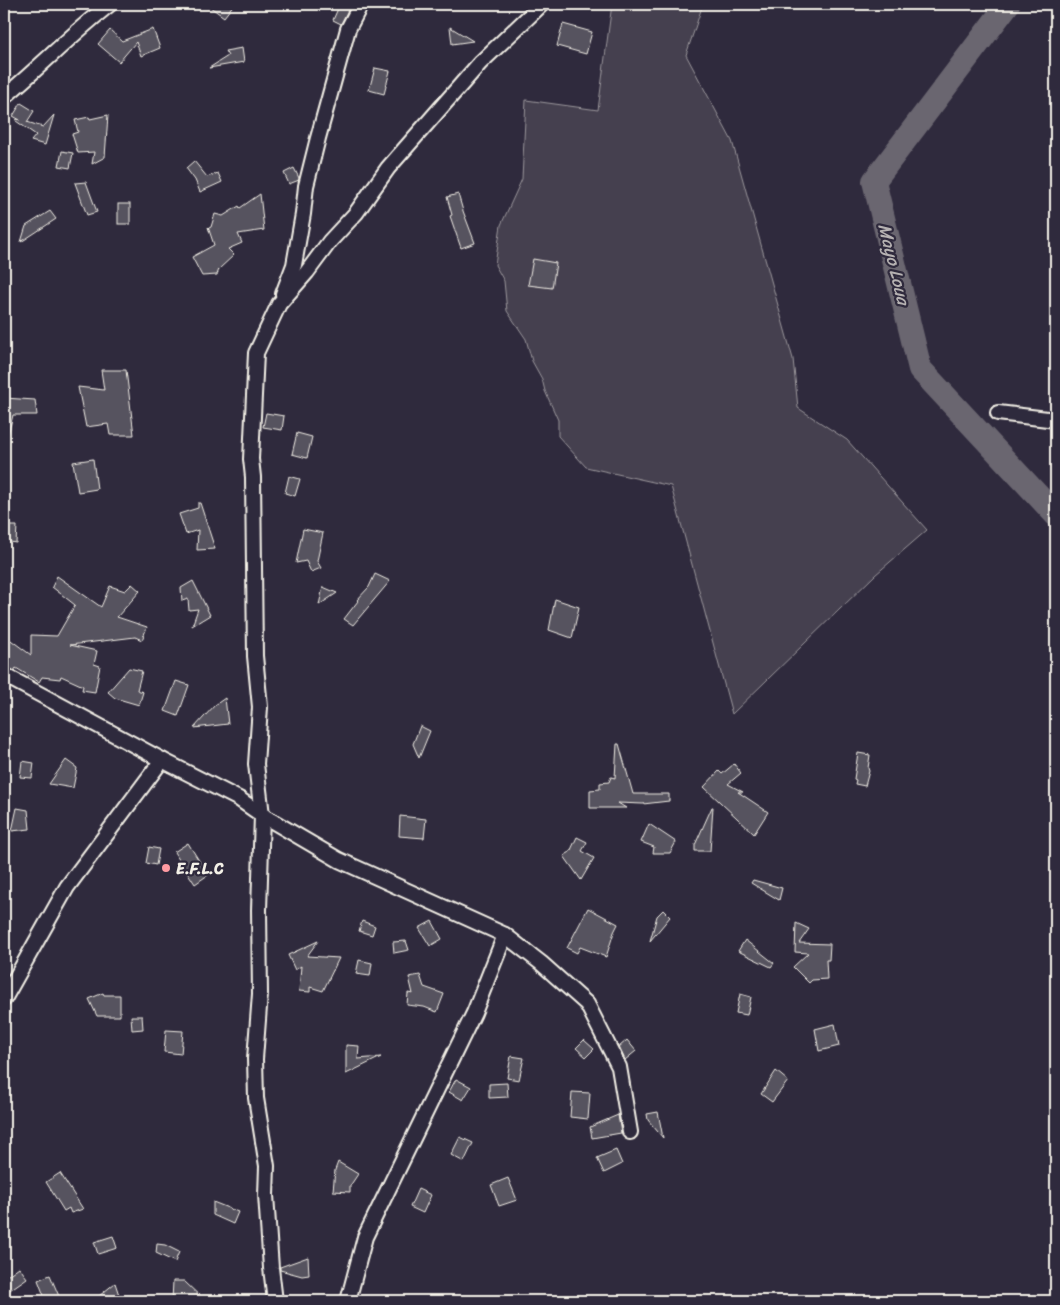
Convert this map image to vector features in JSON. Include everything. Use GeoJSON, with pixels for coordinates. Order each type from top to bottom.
{"type":"FeatureCollection","features":[{"type":"Feature","properties":{"kind":"street"},"geometry":{"type":"LineString","coordinates":[[4,97],[85,23],[110,4]]}},
{"type":"Feature","properties":{"kind":"street"},"geometry":{"type":"LineString","coordinates":[[275,1301],[266,1195],[267,1166],[256,1098],[255,1059],[260,994],[259,910],[262,815],[256,764],[260,707],[256,656],[253,477],[251,459],[256,353],[279,304],[294,265],[306,186],[318,138],[348,29],[361,4]]}},
{"type":"Feature","properties":{"kind":"street"},"geometry":{"type":"LineString","coordinates":[[279,304],[307,272],[330,241],[356,213],[388,168],[480,64],[542,4]]}},
{"type":"Feature","properties":{"kind":"street"},"geometry":{"type":"LineString","coordinates":[[998,413],[1056,420]]}},
{"type":"Feature","properties":{"kind":"street"},"geometry":{"type":"LineString","coordinates":[[4,676],[239,799],[262,815],[339,860],[505,935],[541,963],[587,1004],[619,1067],[630,1132]]}},
{"type":"Feature","properties":{"kind":"street"},"geometry":{"type":"LineString","coordinates":[[4,999],[67,887],[162,760]]}},
{"type":"Feature","properties":{"kind":"street"},"geometry":{"type":"LineString","coordinates":[[348,1301],[365,1237],[474,1013],[505,935]]}},
{"type":"Feature","properties":{"kind":"shaded area"},"geometry":{"type":"Polygon","coordinates":[[[612,4],[703,4],[686,55],[732,141],[793,359],[798,408],[847,440],[927,530],[875,575],[732,714],[671,486],[586,467],[558,436],[558,420],[545,391],[542,379],[532,361],[526,339],[507,311],[504,281],[495,265],[501,225],[522,179],[526,100],[598,110],[612,4]]]}},
{"type":"Feature","properties":{"kind":"building"},"geometry":{"type":"Polygon","coordinates":[[[206,4],[234,4],[224,17],[206,4]]]}},
{"type":"Feature","properties":{"kind":"building"},"geometry":{"type":"Polygon","coordinates":[[[340,4],[351,4],[341,24],[333,20],[340,4]]]}},
{"type":"Feature","properties":{"kind":"building"},"geometry":{"type":"Polygon","coordinates":[[[563,24],[592,32],[586,54],[557,46],[563,24]]]}},
{"type":"Feature","properties":{"kind":"building"},"geometry":{"type":"Polygon","coordinates":[[[450,27],[473,41],[452,44],[450,27]]]}},
{"type":"Feature","properties":{"kind":"building"},"geometry":{"type":"Polygon","coordinates":[[[153,29],[160,48],[141,56],[136,42],[119,62],[98,44],[110,30],[122,41],[153,29]]]}},
{"type":"Feature","properties":{"kind":"building"},"geometry":{"type":"Polygon","coordinates":[[[242,48],[244,62],[209,68],[228,56],[225,51],[242,48]]]}},
{"type":"Feature","properties":{"kind":"building"},"geometry":{"type":"Polygon","coordinates":[[[375,68],[390,71],[384,94],[369,90],[375,68]]]}},
{"type":"Feature","properties":{"kind":"building"},"geometry":{"type":"Polygon","coordinates":[[[21,103],[34,111],[27,122],[43,127],[54,115],[45,145],[31,141],[36,135],[16,121],[17,119],[20,120],[13,116],[21,103]]]}},
{"type":"Feature","properties":{"kind":"building"},"geometry":{"type":"Polygon","coordinates":[[[108,115],[105,157],[92,164],[94,152],[78,153],[72,134],[78,132],[75,120],[108,115]]]}},
{"type":"Feature","properties":{"kind":"building"},"geometry":{"type":"Polygon","coordinates":[[[62,151],[73,153],[70,168],[59,166],[62,151]]]}},
{"type":"Feature","properties":{"kind":"building"},"geometry":{"type":"Polygon","coordinates":[[[194,161],[207,177],[218,173],[222,182],[200,192],[195,180],[186,168],[194,161]]]}},
{"type":"Feature","properties":{"kind":"building"},"geometry":{"type":"Polygon","coordinates":[[[294,168],[299,180],[289,184],[284,173],[294,168]]]}},
{"type":"Feature","properties":{"kind":"building"},"geometry":{"type":"Polygon","coordinates":[[[86,182],[97,212],[87,215],[75,183],[86,182]]]}},
{"type":"Feature","properties":{"kind":"building"},"geometry":{"type":"Polygon","coordinates":[[[260,194],[264,230],[238,234],[242,243],[228,249],[234,255],[219,269],[217,275],[202,276],[192,257],[214,245],[208,227],[211,227],[215,214],[223,216],[239,206],[240,208],[260,194]]]}},
{"type":"Feature","properties":{"kind":"building"},"geometry":{"type":"Polygon","coordinates":[[[458,194],[475,243],[461,248],[450,216],[452,215],[447,197],[458,194]]]}},
{"type":"Feature","properties":{"kind":"building"},"geometry":{"type":"Polygon","coordinates":[[[118,204],[130,204],[130,224],[118,224],[118,204]]]}},
{"type":"Feature","properties":{"kind":"building"},"geometry":{"type":"Polygon","coordinates":[[[50,211],[56,219],[21,242],[26,226],[50,211]]]}},
{"type":"Feature","properties":{"kind":"building"},"geometry":{"type":"Polygon","coordinates":[[[533,259],[556,263],[552,288],[528,285],[533,259]]]}},
{"type":"Feature","properties":{"kind":"building"},"geometry":{"type":"Polygon","coordinates":[[[101,370],[126,370],[134,435],[110,435],[108,424],[86,427],[78,387],[104,390],[101,370]]]}},
{"type":"Feature","properties":{"kind":"building"},"geometry":{"type":"Polygon","coordinates":[[[4,398],[35,400],[37,415],[13,415],[8,435],[4,435],[4,398]]]}},
{"type":"Feature","properties":{"kind":"building"},"geometry":{"type":"Polygon","coordinates":[[[266,413],[284,416],[282,430],[263,427],[266,413]]]}},
{"type":"Feature","properties":{"kind":"building"},"geometry":{"type":"Polygon","coordinates":[[[297,433],[312,437],[307,458],[292,454],[297,433]]]}},
{"type":"Feature","properties":{"kind":"building"},"geometry":{"type":"Polygon","coordinates":[[[93,459],[97,489],[78,492],[73,462],[93,459]]]}},
{"type":"Feature","properties":{"kind":"building"},"geometry":{"type":"Polygon","coordinates":[[[289,476],[300,479],[295,496],[285,493],[289,476]]]}},
{"type":"Feature","properties":{"kind":"building"},"geometry":{"type":"Polygon","coordinates":[[[198,503],[200,503],[215,549],[197,550],[198,530],[186,534],[179,514],[198,508],[198,503]]]}},
{"type":"Feature","properties":{"kind":"building"},"geometry":{"type":"Polygon","coordinates":[[[4,526],[17,526],[16,543],[4,541],[4,526]]]}},
{"type":"Feature","properties":{"kind":"building"},"geometry":{"type":"Polygon","coordinates":[[[303,529],[323,533],[317,561],[321,568],[311,572],[306,561],[296,563],[303,529]]]}},
{"type":"Feature","properties":{"kind":"building"},"geometry":{"type":"Polygon","coordinates":[[[375,574],[390,581],[353,625],[344,619],[369,587],[375,574]]]}},
{"type":"Feature","properties":{"kind":"building"},"geometry":{"type":"Polygon","coordinates":[[[57,576],[101,607],[110,586],[125,591],[132,584],[140,591],[117,617],[147,627],[142,640],[135,637],[70,645],[97,651],[94,664],[100,666],[95,692],[82,690],[83,686],[61,676],[60,679],[42,677],[39,682],[16,668],[14,671],[4,666],[4,635],[31,655],[31,635],[57,636],[75,605],[52,587],[57,576]]]}},
{"type":"Feature","properties":{"kind":"building"},"geometry":{"type":"Polygon","coordinates":[[[193,581],[210,615],[192,626],[198,609],[189,610],[188,599],[182,601],[181,588],[193,581]]]}},
{"type":"Feature","properties":{"kind":"building"},"geometry":{"type":"Polygon","coordinates":[[[323,587],[337,593],[319,605],[323,587]]]}},
{"type":"Feature","properties":{"kind":"building"},"geometry":{"type":"Polygon","coordinates":[[[555,599],[579,607],[572,638],[549,630],[555,599]]]}},
{"type":"Feature","properties":{"kind":"building"},"geometry":{"type":"Polygon","coordinates":[[[129,668],[142,671],[137,690],[143,692],[139,705],[115,698],[108,692],[129,668]]]}},
{"type":"Feature","properties":{"kind":"building"},"geometry":{"type":"Polygon","coordinates":[[[176,681],[189,685],[178,716],[165,711],[176,681]]]}},
{"type":"Feature","properties":{"kind":"building"},"geometry":{"type":"Polygon","coordinates":[[[225,698],[228,724],[194,728],[215,705],[225,698]]]}},
{"type":"Feature","properties":{"kind":"building"},"geometry":{"type":"Polygon","coordinates":[[[420,726],[430,731],[419,758],[413,744],[420,726]]]}},
{"type":"Feature","properties":{"kind":"building"},"geometry":{"type":"Polygon","coordinates":[[[617,744],[619,744],[633,794],[669,794],[669,801],[643,804],[618,803],[626,808],[590,808],[590,790],[600,789],[600,783],[609,782],[611,777],[615,778],[617,744]]]}},
{"type":"Feature","properties":{"kind":"building"},"geometry":{"type":"Polygon","coordinates":[[[858,753],[870,755],[869,771],[865,786],[855,784],[858,753]]]}},
{"type":"Feature","properties":{"kind":"building"},"geometry":{"type":"Polygon","coordinates":[[[66,760],[77,768],[73,788],[49,784],[66,760]]]}},
{"type":"Feature","properties":{"kind":"building"},"geometry":{"type":"Polygon","coordinates":[[[22,761],[34,763],[32,778],[20,777],[22,761]]]}},
{"type":"Feature","properties":{"kind":"building"},"geometry":{"type":"Polygon","coordinates":[[[734,764],[741,773],[728,784],[743,792],[738,792],[768,812],[754,834],[704,787],[719,771],[722,774],[734,764]]]}},
{"type":"Feature","properties":{"kind":"building"},"geometry":{"type":"Polygon","coordinates":[[[712,807],[710,851],[695,851],[695,845],[712,807]]]}},
{"type":"Feature","properties":{"kind":"building"},"geometry":{"type":"Polygon","coordinates":[[[17,808],[28,810],[30,829],[12,831],[17,808]]]}},
{"type":"Feature","properties":{"kind":"building"},"geometry":{"type":"Polygon","coordinates":[[[400,816],[426,819],[424,838],[399,836],[400,816]]]}},
{"type":"Feature","properties":{"kind":"building"},"geometry":{"type":"Polygon","coordinates":[[[649,824],[676,842],[670,853],[653,853],[654,847],[641,842],[649,824]]]}},
{"type":"Feature","properties":{"kind":"building"},"geometry":{"type":"Polygon","coordinates":[[[577,837],[587,842],[582,851],[594,858],[581,880],[564,856],[570,852],[577,837]]]}},
{"type":"Feature","properties":{"kind":"building"},"geometry":{"type":"Polygon","coordinates":[[[188,843],[208,875],[195,884],[174,852],[188,843]]]}},
{"type":"Feature","properties":{"kind":"building"},"geometry":{"type":"Polygon","coordinates":[[[149,847],[159,849],[156,865],[146,863],[149,847]]]}},
{"type":"Feature","properties":{"kind":"building"},"geometry":{"type":"Polygon","coordinates":[[[753,880],[782,888],[779,900],[751,883],[753,880]]]}},
{"type":"Feature","properties":{"kind":"building"},"geometry":{"type":"Polygon","coordinates":[[[588,908],[618,924],[606,957],[580,947],[577,953],[567,948],[588,908]]]}},
{"type":"Feature","properties":{"kind":"building"},"geometry":{"type":"Polygon","coordinates":[[[663,910],[670,917],[650,941],[657,916],[663,910]]]}},
{"type":"Feature","properties":{"kind":"building"},"geometry":{"type":"Polygon","coordinates":[[[362,921],[375,926],[372,935],[359,931],[362,921]]]}},
{"type":"Feature","properties":{"kind":"building"},"geometry":{"type":"Polygon","coordinates":[[[432,921],[442,939],[430,946],[419,928],[432,921]]]}},
{"type":"Feature","properties":{"kind":"building"},"geometry":{"type":"Polygon","coordinates":[[[796,923],[809,929],[799,943],[830,944],[829,960],[826,960],[827,979],[812,980],[809,983],[793,967],[808,953],[795,952],[796,923]]]}},
{"type":"Feature","properties":{"kind":"building"},"geometry":{"type":"Polygon","coordinates":[[[745,940],[774,963],[771,967],[738,951],[745,940]]]}},
{"type":"Feature","properties":{"kind":"building"},"geometry":{"type":"Polygon","coordinates":[[[318,941],[307,956],[339,958],[323,991],[310,987],[310,992],[299,991],[301,966],[295,970],[288,955],[318,941]]]}},
{"type":"Feature","properties":{"kind":"building"},"geometry":{"type":"Polygon","coordinates":[[[406,941],[409,950],[394,953],[393,942],[406,941]]]}},
{"type":"Feature","properties":{"kind":"building"},"geometry":{"type":"Polygon","coordinates":[[[359,960],[372,963],[370,976],[356,974],[359,960]]]}},
{"type":"Feature","properties":{"kind":"building"},"geometry":{"type":"Polygon","coordinates":[[[420,975],[424,987],[444,994],[437,1012],[424,1007],[407,1005],[408,993],[413,994],[409,977],[420,975]]]}},
{"type":"Feature","properties":{"kind":"building"},"geometry":{"type":"Polygon","coordinates":[[[103,993],[104,995],[120,995],[120,1016],[97,1016],[89,999],[103,993]]]}},
{"type":"Feature","properties":{"kind":"building"},"geometry":{"type":"Polygon","coordinates":[[[740,994],[751,997],[747,1015],[736,1013],[740,994]]]}},
{"type":"Feature","properties":{"kind":"building"},"geometry":{"type":"Polygon","coordinates":[[[131,1016],[142,1016],[143,1029],[132,1030],[131,1016]]]}},
{"type":"Feature","properties":{"kind":"building"},"geometry":{"type":"Polygon","coordinates":[[[835,1024],[839,1046],[819,1051],[815,1029],[835,1024]]]}},
{"type":"Feature","properties":{"kind":"building"},"geometry":{"type":"Polygon","coordinates":[[[166,1030],[183,1031],[181,1054],[164,1052],[166,1030]]]}},
{"type":"Feature","properties":{"kind":"building"},"geometry":{"type":"Polygon","coordinates":[[[584,1040],[594,1049],[586,1057],[576,1048],[584,1040]]]}},
{"type":"Feature","properties":{"kind":"building"},"geometry":{"type":"Polygon","coordinates":[[[627,1040],[636,1051],[625,1060],[619,1047],[627,1040]]]}},
{"type":"Feature","properties":{"kind":"building"},"geometry":{"type":"Polygon","coordinates":[[[346,1045],[359,1046],[358,1059],[381,1057],[346,1074],[346,1045]]]}},
{"type":"Feature","properties":{"kind":"building"},"geometry":{"type":"Polygon","coordinates":[[[511,1056],[524,1058],[519,1080],[507,1078],[511,1056]]]}},
{"type":"Feature","properties":{"kind":"building"},"geometry":{"type":"Polygon","coordinates":[[[776,1071],[788,1081],[772,1102],[761,1094],[776,1071]]]}},
{"type":"Feature","properties":{"kind":"building"},"geometry":{"type":"Polygon","coordinates":[[[456,1079],[471,1087],[463,1100],[449,1092],[456,1079]]]}},
{"type":"Feature","properties":{"kind":"building"},"geometry":{"type":"Polygon","coordinates":[[[507,1083],[508,1097],[489,1098],[489,1084],[507,1083]]]}},
{"type":"Feature","properties":{"kind":"building"},"geometry":{"type":"Polygon","coordinates":[[[572,1092],[590,1093],[588,1119],[570,1117],[572,1092]]]}},
{"type":"Feature","properties":{"kind":"building"},"geometry":{"type":"Polygon","coordinates":[[[658,1112],[663,1138],[648,1120],[647,1114],[658,1112]]]}},
{"type":"Feature","properties":{"kind":"building"},"geometry":{"type":"Polygon","coordinates":[[[618,1115],[621,1133],[592,1138],[590,1127],[618,1115]]]}},
{"type":"Feature","properties":{"kind":"building"},"geometry":{"type":"Polygon","coordinates":[[[460,1137],[473,1143],[464,1162],[451,1155],[460,1137]]]}},
{"type":"Feature","properties":{"kind":"building"},"geometry":{"type":"Polygon","coordinates":[[[616,1150],[622,1164],[604,1173],[597,1158],[616,1150]]]}},
{"type":"Feature","properties":{"kind":"building"},"geometry":{"type":"Polygon","coordinates":[[[338,1162],[358,1174],[350,1186],[350,1192],[333,1191],[335,1170],[338,1162]]]}},
{"type":"Feature","properties":{"kind":"building"},"geometry":{"type":"Polygon","coordinates":[[[60,1173],[83,1209],[71,1213],[69,1208],[64,1211],[46,1182],[60,1173]]]}},
{"type":"Feature","properties":{"kind":"building"},"geometry":{"type":"Polygon","coordinates":[[[508,1178],[517,1200],[499,1206],[491,1185],[508,1178]]]}},
{"type":"Feature","properties":{"kind":"building"},"geometry":{"type":"Polygon","coordinates":[[[418,1189],[431,1195],[423,1213],[410,1207],[418,1189]]]}},
{"type":"Feature","properties":{"kind":"building"},"geometry":{"type":"Polygon","coordinates":[[[213,1202],[238,1212],[233,1224],[213,1215],[213,1202]]]}},
{"type":"Feature","properties":{"kind":"building"},"geometry":{"type":"Polygon","coordinates":[[[113,1236],[117,1248],[98,1254],[94,1242],[113,1236]]]}},
{"type":"Feature","properties":{"kind":"building"},"geometry":{"type":"Polygon","coordinates":[[[157,1244],[165,1245],[179,1252],[175,1262],[156,1253],[157,1244]]]}},
{"type":"Feature","properties":{"kind":"building"},"geometry":{"type":"Polygon","coordinates":[[[308,1257],[309,1275],[302,1276],[280,1270],[280,1267],[308,1257]]]}},
{"type":"Feature","properties":{"kind":"building"},"geometry":{"type":"Polygon","coordinates":[[[19,1267],[27,1278],[4,1294],[4,1278],[19,1267]]]}},
{"type":"Feature","properties":{"kind":"building"},"geometry":{"type":"Polygon","coordinates":[[[50,1275],[61,1301],[46,1301],[38,1280],[50,1275]]]}},
{"type":"Feature","properties":{"kind":"building"},"geometry":{"type":"Polygon","coordinates":[[[173,1281],[184,1281],[205,1301],[172,1301],[173,1281]]]}},
{"type":"Feature","properties":{"kind":"building"},"geometry":{"type":"Polygon","coordinates":[[[115,1283],[121,1301],[93,1301],[115,1283]]]}},
{"type":"Feature","properties":{"kind":"waterway","name":"Mayo Loua"},"geometry":{"type":"LineString","coordinates":[[1008,4],[874,181],[920,369],[1056,515]]}},
{"type":"Feature","properties":{"kind":"place","name":"E.F.L.C"},"geometry":{"type":"Point","coordinates":[166,868]}}]}
